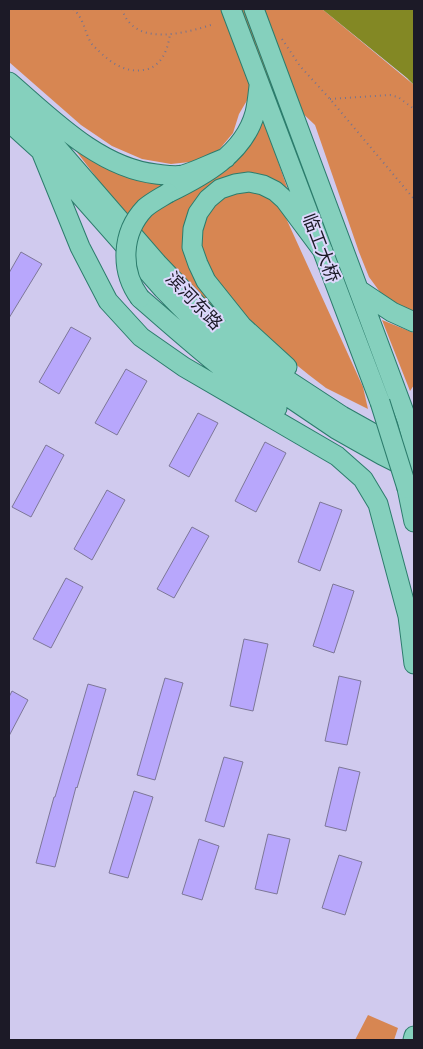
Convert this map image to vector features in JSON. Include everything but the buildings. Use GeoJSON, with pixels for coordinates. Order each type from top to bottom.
{"type":"FeatureCollection","features":[{"type":"Feature","properties":{"kind":"main road","name":"临工大桥"},"geometry":{"type":"LineString","coordinates":[[231,9],[380,402],[411,471],[414,522]]}},
{"type":"Feature","properties":{"kind":"main road","name":"临工大桥"},"geometry":{"type":"LineString","coordinates":[[254,9],[359,290],[411,412],[414,446]]}},
{"type":"Feature","properties":{"kind":"main road"},"geometry":{"type":"LineString","coordinates":[[9,82],[78,140],[105,158],[123,165],[147,173],[182,175],[226,158]]}},
{"type":"Feature","properties":{"kind":"main road"},"geometry":{"type":"LineString","coordinates":[[260,85],[254,114],[247,132],[238,146],[226,158],[194,180],[150,204],[135,221],[127,243],[126,262],[130,281],[140,298],[254,393],[325,435],[356,448],[382,455]]}},
{"type":"Feature","properties":{"kind":"main road","name":"滨河东路"},"geometry":{"type":"LineString","coordinates":[[9,104],[52,142],[158,263],[224,333],[284,378],[342,416],[385,440],[411,471]]}},
{"type":"Feature","properties":{"kind":"main road","name":"滨河东路"},"geometry":{"type":"LineString","coordinates":[[9,122],[41,151],[163,289],[214,341],[265,381],[336,429],[411,471]]}},
{"type":"Feature","properties":{"kind":"main road"},"geometry":{"type":"LineString","coordinates":[[41,151],[80,247],[108,301],[141,337],[184,367],[337,456],[363,479],[378,504],[408,616],[414,664]]}},
{"type":"Feature","properties":{"kind":"main road"},"geometry":{"type":"LineString","coordinates":[[323,250],[275,191],[263,185],[249,182],[220,189],[208,199],[198,213],[193,229],[192,247],[206,281],[212,289],[242,326],[342,416]]}},
{"type":"Feature","properties":{"kind":"main road"},"geometry":{"type":"LineString","coordinates":[[359,290],[392,312],[414,322]]}},
{"type":"Feature","properties":{"kind":"main road"},"geometry":{"type":"LineString","coordinates":[[413,1040],[414,1036]]}},
{"type":"Feature","properties":{"kind":"path"},"geometry":{"type":"LineString","coordinates":[[73,9],[82,18],[91,42],[96,49],[115,64],[132,71],[149,69],[157,65],[166,52],[170,34]]}},
{"type":"Feature","properties":{"kind":"path"},"geometry":{"type":"LineString","coordinates":[[122,9],[127,20],[134,26],[143,32],[154,34],[190,32],[214,24]]}},
{"type":"Feature","properties":{"kind":"path"},"geometry":{"type":"LineString","coordinates":[[278,33],[300,66],[414,199]]}},
{"type":"Feature","properties":{"kind":"path"},"geometry":{"type":"LineString","coordinates":[[330,99],[390,95],[408,103],[414,110]]}},
{"type":"Feature","properties":{"kind":"shaded area"},"geometry":{"type":"Polygon","coordinates":[[[9,9],[322,9],[414,85],[414,314],[380,292],[369,277],[315,125],[297,108],[272,95],[249,97],[239,114],[233,133],[218,151],[199,161],[171,164],[142,159],[112,146],[81,125],[9,62],[9,9]]]}},
{"type":"Feature","properties":{"kind":"shaded area"},"geometry":{"type":"Polygon","coordinates":[[[322,9],[414,9],[414,85],[407,78],[322,9]]]}},
{"type":"Feature","properties":{"kind":"shaded area"},"geometry":{"type":"Polygon","coordinates":[[[263,118],[290,196],[254,176],[189,221],[236,331],[139,232],[149,216],[263,118]]]}},
{"type":"Feature","properties":{"kind":"shaded area"},"geometry":{"type":"Polygon","coordinates":[[[70,143],[162,182],[164,187],[128,219],[70,143]]]}},
{"type":"Feature","properties":{"kind":"shaded area"},"geometry":{"type":"Polygon","coordinates":[[[238,189],[272,196],[280,205],[363,387],[368,409],[326,388],[273,346],[228,298],[201,257],[198,232],[212,204],[238,189]]]}},
{"type":"Feature","properties":{"kind":"shaded area"},"geometry":{"type":"Polygon","coordinates":[[[382,320],[414,333],[414,385],[410,391],[382,320]]]}},
{"type":"Feature","properties":{"kind":"shaded area"},"geometry":{"type":"Polygon","coordinates":[[[368,1015],[398,1028],[394,1040],[355,1040],[368,1015]]]}}]}
